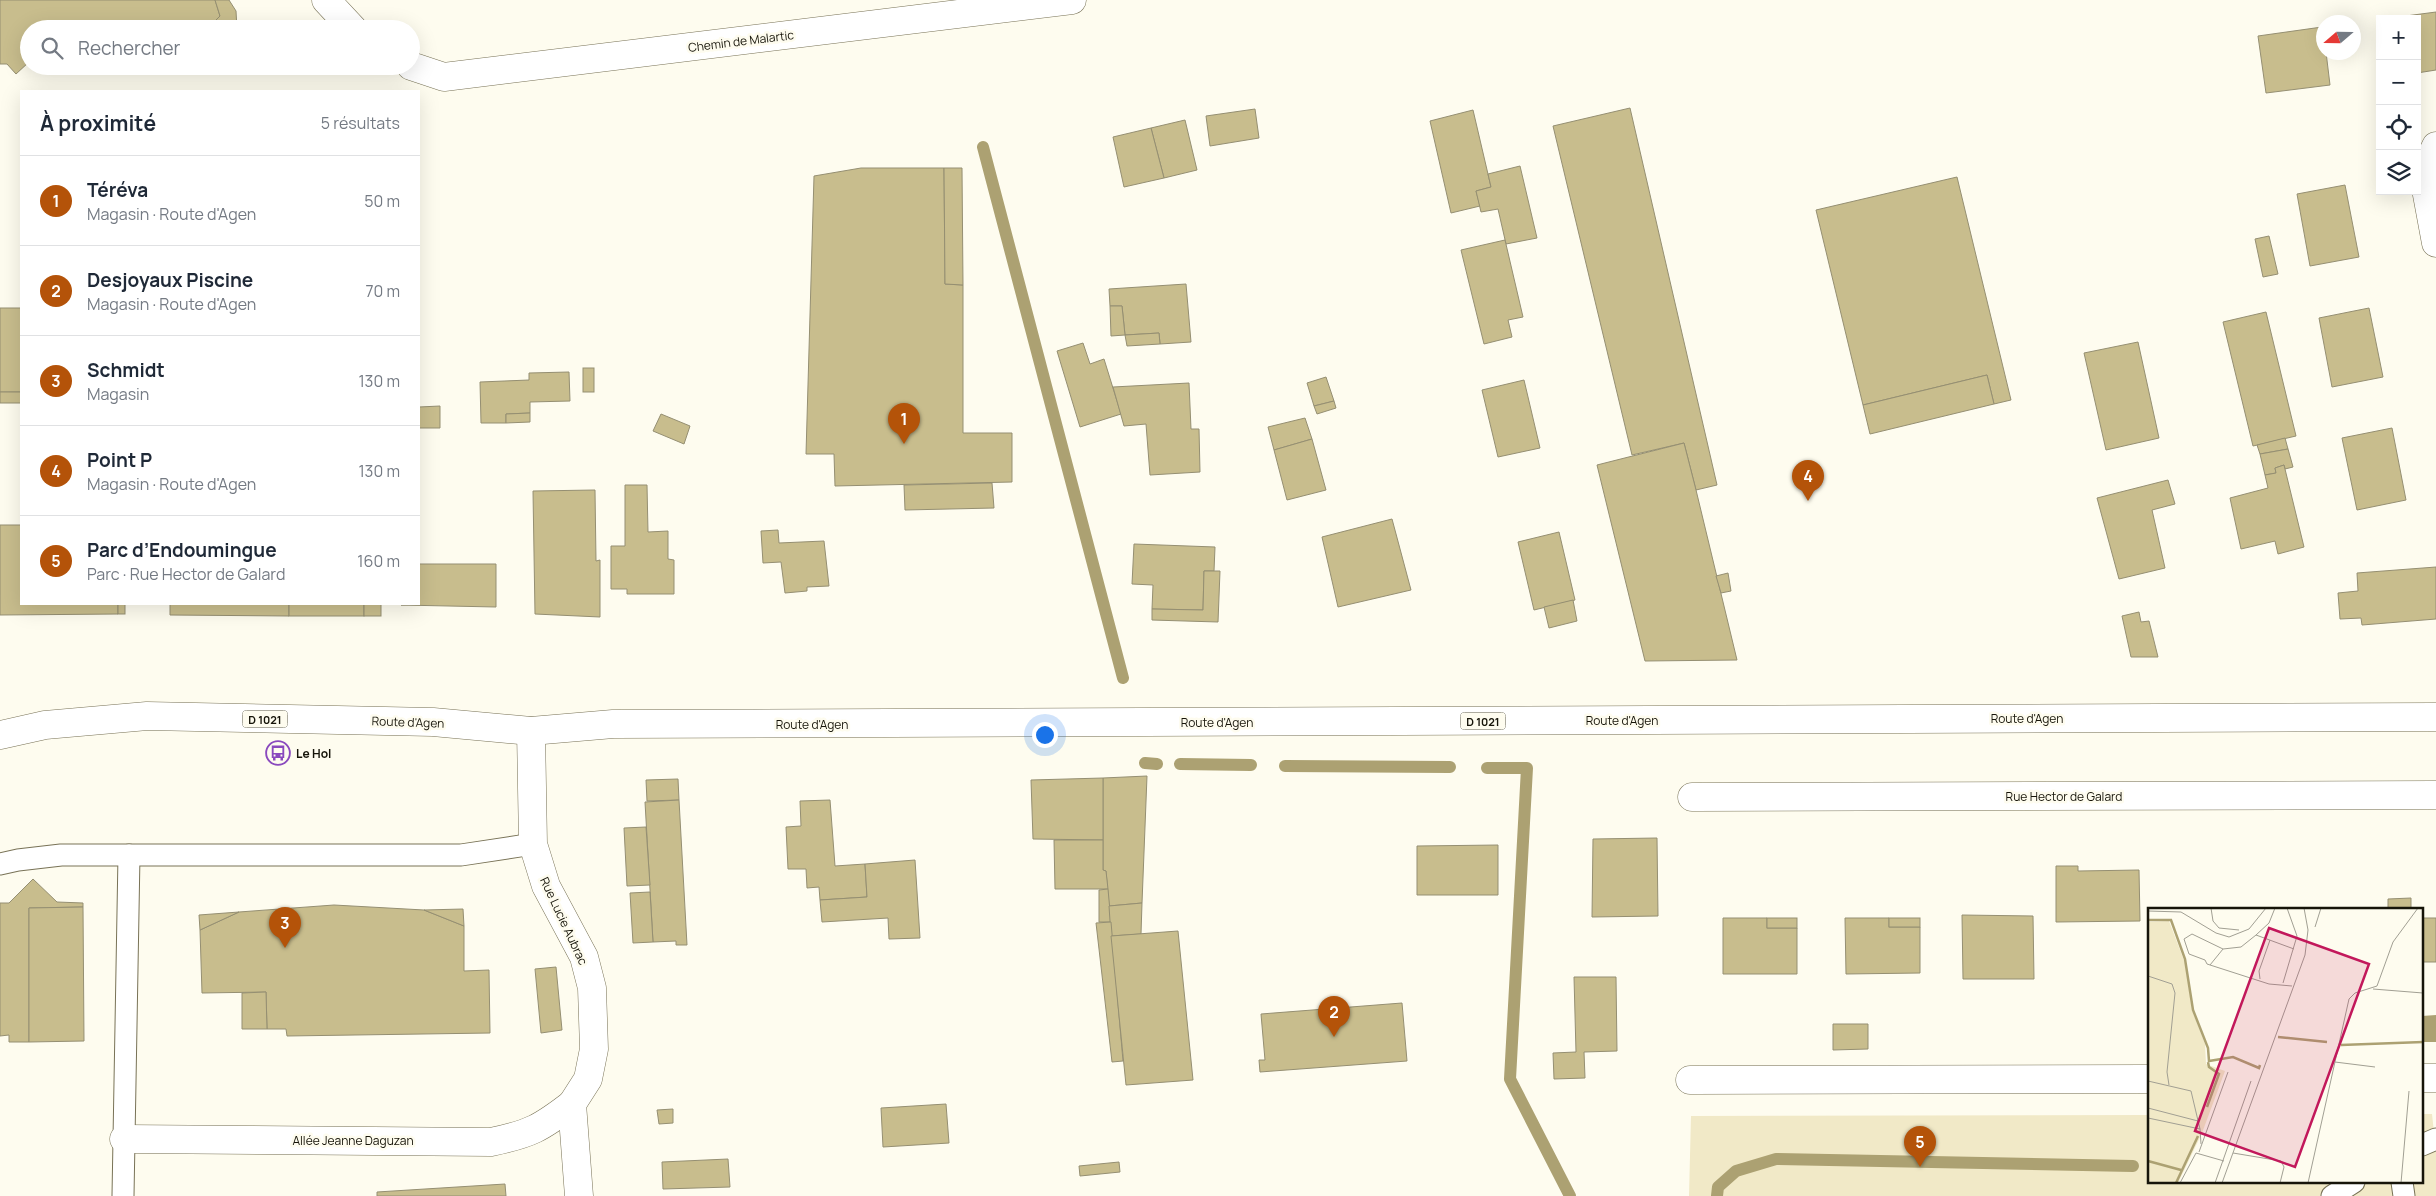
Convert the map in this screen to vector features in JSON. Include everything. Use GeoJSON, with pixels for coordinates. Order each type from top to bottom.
{"type":"FeatureCollection","features":[{"type":"Feature","properties":{"kind":"street"},"geometry":{"type":"LineString","coordinates":[[326,0],[345,20]]}},
{"type":"Feature","properties":{"kind":"street","name":"Chemin de Malartic"},"geometry":{"type":"LineString","coordinates":[[420,69],[444,77],[1072,0]]}},
{"type":"Feature","properties":{"kind":"street"},"geometry":{"type":"LineString","coordinates":[[2436,146],[2423,173],[2436,242]]}},
{"type":"Feature","properties":{"kind":"street","name":"Route d'Agen"},"geometry":{"type":"LineString","coordinates":[[0,735],[45,725],[147,716],[433,722],[531,731],[613,724],[2436,717]]}},
{"type":"Feature","properties":{"kind":"street","name":"Rue Lucie Aubrac"},"geometry":{"type":"LineString","coordinates":[[531,731],[533,844],[546,886],[584,957],[592,988],[594,1049],[588,1079],[572,1104]]}},
{"type":"Feature","properties":{"kind":"street","name":"Rue Hector de Galard"},"geometry":{"type":"LineString","coordinates":[[1692,796],[2436,795]]}},
{"type":"Feature","properties":{"kind":"street"},"geometry":{"type":"LineString","coordinates":[[1690,1080],[2148,1079]]}},
{"type":"Feature","properties":{"kind":"street"},"geometry":{"type":"LineString","coordinates":[[572,1104],[579,1196]]}},
{"type":"Feature","properties":{"kind":"street","name":"Allée Jeanne Daguzan"},"geometry":{"type":"LineString","coordinates":[[124,1139],[491,1142],[523,1135],[546,1124],[572,1104]]}},
{"type":"Feature","properties":{"kind":"lane"},"geometry":{"type":"LineString","coordinates":[[0,864],[61,855],[461,855],[533,844]]}},
{"type":"Feature","properties":{"kind":"lane"},"geometry":{"type":"LineString","coordinates":[[123,1196],[129,855]]}},
{"type":"Feature","properties":{"kind":"lane"},"geometry":{"type":"LineString","coordinates":[[2424,1144],[2436,1139]]}},
{"type":"Feature","properties":{"kind":"lane"},"geometry":{"type":"LineString","coordinates":[[2332,1196],[2351,1184]]}},
{"type":"Feature","properties":{"kind":"shaded area"},"geometry":{"type":"Polygon","coordinates":[[[2436,1015],[2436,1042],[2424,1042],[2424,1016],[2436,1015]]]}},
{"type":"Feature","properties":{"kind":"shaded area"},"geometry":{"type":"Polygon","coordinates":[[[2424,1114],[2432,1114],[2436,1151],[2436,1196],[1689,1196],[1691,1116],[2148,1115],[2148,1184],[2424,1184],[2424,1114]]]}},
{"type":"Feature","properties":{"kind":"building"},"geometry":{"type":"Polygon","coordinates":[[[0,0],[215,0],[220,16],[216,20],[20,20],[20,70],[16,74],[7,64],[0,64],[0,0]]]}},
{"type":"Feature","properties":{"kind":"building"},"geometry":{"type":"Polygon","coordinates":[[[215,0],[229,0],[236,11],[236,20],[216,20],[220,16],[215,0]]]}},
{"type":"Feature","properties":{"kind":"building"},"geometry":{"type":"Polygon","coordinates":[[[2436,12],[2436,70],[2421,72],[2421,15],[2413,15],[2436,12]]]}},
{"type":"Feature","properties":{"kind":"building"},"geometry":{"type":"Polygon","coordinates":[[[2316,28],[2316,60],[2327,60],[2330,85],[2266,93],[2258,36],[2316,28]]]}},
{"type":"Feature","properties":{"kind":"building"},"geometry":{"type":"Polygon","coordinates":[[[1630,108],[1717,485],[1696,490],[1684,443],[1632,455],[1553,126],[1630,108]]]}},
{"type":"Feature","properties":{"kind":"building"},"geometry":{"type":"Polygon","coordinates":[[[1255,109],[1259,138],[1210,146],[1206,116],[1255,109]]]}},
{"type":"Feature","properties":{"kind":"building"},"geometry":{"type":"Polygon","coordinates":[[[1473,110],[1491,187],[1476,191],[1480,206],[1451,213],[1430,121],[1473,110]]]}},
{"type":"Feature","properties":{"kind":"building"},"geometry":{"type":"Polygon","coordinates":[[[1185,120],[1197,170],[1164,178],[1151,128],[1185,120]]]}},
{"type":"Feature","properties":{"kind":"building"},"geometry":{"type":"Polygon","coordinates":[[[1151,128],[1164,178],[1124,187],[1113,137],[1151,128]]]}},
{"type":"Feature","properties":{"kind":"building"},"geometry":{"type":"Polygon","coordinates":[[[1520,166],[1537,238],[1506,244],[1498,209],[1481,212],[1476,191],[1491,187],[1488,174],[1520,166]]]}},
{"type":"Feature","properties":{"kind":"building"},"geometry":{"type":"Polygon","coordinates":[[[861,168],[944,168],[945,284],[963,285],[963,433],[1012,433],[1012,482],[835,486],[834,454],[806,454],[814,176],[861,168]]]}},
{"type":"Feature","properties":{"kind":"building"},"geometry":{"type":"Polygon","coordinates":[[[944,168],[962,168],[963,285],[945,284],[944,168]]]}},
{"type":"Feature","properties":{"kind":"building"},"geometry":{"type":"Polygon","coordinates":[[[1957,177],[2011,400],[1994,404],[1987,375],[1863,405],[1816,210],[1957,177]]]}},
{"type":"Feature","properties":{"kind":"building"},"geometry":{"type":"Polygon","coordinates":[[[2345,185],[2359,257],[2310,266],[2297,194],[2345,185]]]}},
{"type":"Feature","properties":{"kind":"building"},"geometry":{"type":"Polygon","coordinates":[[[2269,236],[2278,274],[2263,277],[2255,239],[2269,236]]]}},
{"type":"Feature","properties":{"kind":"building"},"geometry":{"type":"Polygon","coordinates":[[[1505,240],[1523,317],[1508,320],[1512,337],[1484,344],[1461,250],[1505,240]]]}},
{"type":"Feature","properties":{"kind":"building"},"geometry":{"type":"Polygon","coordinates":[[[1186,284],[1191,342],[1160,344],[1159,333],[1125,335],[1122,306],[1110,306],[1109,289],[1186,284]]]}},
{"type":"Feature","properties":{"kind":"building"},"geometry":{"type":"Polygon","coordinates":[[[1110,306],[1122,306],[1125,335],[1111,336],[1110,306]]]}},
{"type":"Feature","properties":{"kind":"building"},"geometry":{"type":"Polygon","coordinates":[[[0,308],[20,308],[20,392],[0,392],[0,308]]]}},
{"type":"Feature","properties":{"kind":"building"},"geometry":{"type":"Polygon","coordinates":[[[2369,308],[2383,377],[2332,387],[2319,318],[2369,308]]]}},
{"type":"Feature","properties":{"kind":"building"},"geometry":{"type":"Polygon","coordinates":[[[2266,312],[2296,436],[2253,446],[2223,322],[2266,312]]]}},
{"type":"Feature","properties":{"kind":"building"},"geometry":{"type":"Polygon","coordinates":[[[1159,333],[1160,344],[1127,346],[1125,335],[1159,333]]]}},
{"type":"Feature","properties":{"kind":"building"},"geometry":{"type":"Polygon","coordinates":[[[2138,342],[2159,438],[2106,450],[2084,353],[2138,342]]]}},
{"type":"Feature","properties":{"kind":"building"},"geometry":{"type":"Polygon","coordinates":[[[1083,343],[1090,364],[1104,359],[1121,414],[1080,427],[1057,351],[1083,343]]]}},
{"type":"Feature","properties":{"kind":"building"},"geometry":{"type":"Polygon","coordinates":[[[583,368],[594,368],[594,392],[583,392],[583,368]]]}},
{"type":"Feature","properties":{"kind":"building"},"geometry":{"type":"Polygon","coordinates":[[[569,372],[570,401],[530,402],[530,413],[506,414],[506,423],[481,423],[480,382],[529,380],[529,373],[569,372]]]}},
{"type":"Feature","properties":{"kind":"building"},"geometry":{"type":"Polygon","coordinates":[[[1987,375],[1994,404],[1870,434],[1863,405],[1987,375]]]}},
{"type":"Feature","properties":{"kind":"building"},"geometry":{"type":"Polygon","coordinates":[[[1326,377],[1334,401],[1314,406],[1307,383],[1326,377]]]}},
{"type":"Feature","properties":{"kind":"building"},"geometry":{"type":"Polygon","coordinates":[[[1524,380],[1540,448],[1498,457],[1482,390],[1524,380]]]}},
{"type":"Feature","properties":{"kind":"building"},"geometry":{"type":"Polygon","coordinates":[[[1189,383],[1191,429],[1199,429],[1200,472],[1150,475],[1146,424],[1124,426],[1113,387],[1189,383]]]}},
{"type":"Feature","properties":{"kind":"building"},"geometry":{"type":"Polygon","coordinates":[[[0,392],[20,392],[20,403],[0,403],[0,392]]]}},
{"type":"Feature","properties":{"kind":"building"},"geometry":{"type":"Polygon","coordinates":[[[1334,401],[1336,408],[1317,414],[1314,406],[1334,401]]]}},
{"type":"Feature","properties":{"kind":"building"},"geometry":{"type":"Polygon","coordinates":[[[440,406],[440,428],[420,428],[420,407],[440,406]]]}},
{"type":"Feature","properties":{"kind":"building"},"geometry":{"type":"Polygon","coordinates":[[[530,413],[530,422],[506,423],[506,414],[530,413]]]}},
{"type":"Feature","properties":{"kind":"building"},"geometry":{"type":"Polygon","coordinates":[[[661,414],[690,426],[684,444],[653,431],[661,414]]]}},
{"type":"Feature","properties":{"kind":"building"},"geometry":{"type":"Polygon","coordinates":[[[1305,418],[1312,439],[1274,450],[1268,427],[1305,418]]]}},
{"type":"Feature","properties":{"kind":"building"},"geometry":{"type":"Polygon","coordinates":[[[2392,428],[2406,500],[2357,510],[2342,438],[2392,428]]]}},
{"type":"Feature","properties":{"kind":"building"},"geometry":{"type":"Polygon","coordinates":[[[2285,438],[2288,449],[2260,454],[2257,445],[2285,438]]]}},
{"type":"Feature","properties":{"kind":"building"},"geometry":{"type":"Polygon","coordinates":[[[1312,439],[1326,490],[1287,500],[1274,450],[1312,439]]]}},
{"type":"Feature","properties":{"kind":"building"},"geometry":{"type":"Polygon","coordinates":[[[1684,443],[1737,660],[1645,661],[1597,465],[1684,443]]]}},
{"type":"Feature","properties":{"kind":"building"},"geometry":{"type":"Polygon","coordinates":[[[2288,449],[2293,467],[2285,469],[2284,465],[2275,468],[2276,473],[2265,475],[2260,454],[2288,449]]]}},
{"type":"Feature","properties":{"kind":"building"},"geometry":{"type":"Polygon","coordinates":[[[2284,465],[2304,547],[2278,554],[2275,541],[2241,549],[2230,498],[2268,488],[2265,475],[2276,473],[2275,468],[2284,465]]]}},
{"type":"Feature","properties":{"kind":"building"},"geometry":{"type":"Polygon","coordinates":[[[2168,480],[2175,504],[2152,510],[2165,568],[2119,579],[2097,498],[2168,480]]]}},
{"type":"Feature","properties":{"kind":"building"},"geometry":{"type":"Polygon","coordinates":[[[992,483],[994,508],[905,510],[904,485],[992,483]]]}},
{"type":"Feature","properties":{"kind":"building"},"geometry":{"type":"Polygon","coordinates":[[[625,485],[647,485],[648,532],[668,531],[668,559],[674,560],[674,594],[627,594],[627,589],[611,589],[611,546],[625,546],[625,485]]]}},
{"type":"Feature","properties":{"kind":"building"},"geometry":{"type":"Polygon","coordinates":[[[595,490],[596,561],[600,560],[600,617],[535,614],[533,491],[595,490]]]}},
{"type":"Feature","properties":{"kind":"building"},"geometry":{"type":"Polygon","coordinates":[[[1392,519],[1411,590],[1338,607],[1322,537],[1392,519]]]}},
{"type":"Feature","properties":{"kind":"building"},"geometry":{"type":"Polygon","coordinates":[[[0,525],[20,525],[20,605],[118,605],[118,614],[0,615],[0,525]]]}},
{"type":"Feature","properties":{"kind":"building"},"geometry":{"type":"Polygon","coordinates":[[[778,530],[779,543],[824,541],[829,586],[807,587],[807,591],[785,593],[781,562],[763,563],[761,531],[778,530]]]}},
{"type":"Feature","properties":{"kind":"building"},"geometry":{"type":"Polygon","coordinates":[[[1559,532],[1575,600],[1534,610],[1518,542],[1559,532]]]}},
{"type":"Feature","properties":{"kind":"building"},"geometry":{"type":"Polygon","coordinates":[[[1134,544],[1215,547],[1214,571],[1204,571],[1203,610],[1152,609],[1153,585],[1132,584],[1134,544]]]}},
{"type":"Feature","properties":{"kind":"building"},"geometry":{"type":"Polygon","coordinates":[[[420,564],[496,564],[496,607],[401,605],[420,605],[420,564]]]}},
{"type":"Feature","properties":{"kind":"building"},"geometry":{"type":"Polygon","coordinates":[[[2436,567],[2436,619],[2362,625],[2361,618],[2340,619],[2338,593],[2358,591],[2357,573],[2436,567]]]}},
{"type":"Feature","properties":{"kind":"building"},"geometry":{"type":"Polygon","coordinates":[[[1204,571],[1220,571],[1218,622],[1152,620],[1152,609],[1203,610],[1204,571]]]}},
{"type":"Feature","properties":{"kind":"building"},"geometry":{"type":"Polygon","coordinates":[[[1728,573],[1731,591],[1721,593],[1716,576],[1728,573]]]}},
{"type":"Feature","properties":{"kind":"building"},"geometry":{"type":"Polygon","coordinates":[[[1573,600],[1577,621],[1549,628],[1544,607],[1573,600]]]}},
{"type":"Feature","properties":{"kind":"building"},"geometry":{"type":"Polygon","coordinates":[[[118,605],[125,605],[125,614],[118,614],[118,605]]]}},
{"type":"Feature","properties":{"kind":"building"},"geometry":{"type":"Polygon","coordinates":[[[170,605],[289,605],[289,616],[170,615],[170,605]]]}},
{"type":"Feature","properties":{"kind":"building"},"geometry":{"type":"Polygon","coordinates":[[[289,605],[364,605],[364,616],[289,616],[289,605]]]}},
{"type":"Feature","properties":{"kind":"building"},"geometry":{"type":"Polygon","coordinates":[[[364,605],[381,605],[381,616],[364,616],[364,605]]]}},
{"type":"Feature","properties":{"kind":"building"},"geometry":{"type":"Polygon","coordinates":[[[2139,612],[2141,622],[2149,621],[2158,657],[2131,657],[2122,616],[2139,612]]]}},
{"type":"Feature","properties":{"kind":"building"},"geometry":{"type":"Polygon","coordinates":[[[1147,776],[1142,903],[1109,906],[1106,871],[1103,870],[1103,778],[1147,776]]]}},
{"type":"Feature","properties":{"kind":"building"},"geometry":{"type":"Polygon","coordinates":[[[1103,778],[1103,840],[1033,839],[1031,780],[1103,778]]]}},
{"type":"Feature","properties":{"kind":"building"},"geometry":{"type":"Polygon","coordinates":[[[678,779],[679,800],[647,801],[646,780],[678,779]]]}},
{"type":"Feature","properties":{"kind":"building"},"geometry":{"type":"Polygon","coordinates":[[[679,800],[687,945],[676,945],[676,941],[653,942],[645,802],[679,800]]]}},
{"type":"Feature","properties":{"kind":"building"},"geometry":{"type":"Polygon","coordinates":[[[830,800],[835,866],[865,864],[867,897],[820,900],[819,887],[807,888],[806,869],[788,869],[786,827],[801,826],[800,801],[830,800]]]}},
{"type":"Feature","properties":{"kind":"building"},"geometry":{"type":"Polygon","coordinates":[[[646,827],[650,885],[627,886],[624,828],[646,827]]]}},
{"type":"Feature","properties":{"kind":"building"},"geometry":{"type":"Polygon","coordinates":[[[1657,838],[1658,916],[1592,917],[1593,839],[1657,838]]]}},
{"type":"Feature","properties":{"kind":"building"},"geometry":{"type":"Polygon","coordinates":[[[1054,840],[1103,840],[1103,870],[1106,871],[1108,889],[1055,889],[1054,840]]]}},
{"type":"Feature","properties":{"kind":"building"},"geometry":{"type":"Polygon","coordinates":[[[1498,845],[1498,895],[1417,895],[1417,846],[1498,845]]]}},
{"type":"Feature","properties":{"kind":"building"},"geometry":{"type":"Polygon","coordinates":[[[915,860],[920,938],[889,939],[888,918],[822,922],[820,900],[867,897],[865,864],[915,860]]]}},
{"type":"Feature","properties":{"kind":"building"},"geometry":{"type":"Polygon","coordinates":[[[2056,866],[2078,866],[2078,871],[2139,870],[2140,921],[2056,922],[2056,866]]]}},
{"type":"Feature","properties":{"kind":"building"},"geometry":{"type":"Polygon","coordinates":[[[33,879],[57,902],[83,903],[83,907],[29,908],[29,1042],[9,1042],[9,1035],[0,1036],[0,903],[9,903],[33,879]]]}},
{"type":"Feature","properties":{"kind":"building"},"geometry":{"type":"Polygon","coordinates":[[[1108,889],[1111,922],[1099,922],[1099,890],[1108,889]]]}},
{"type":"Feature","properties":{"kind":"building"},"geometry":{"type":"Polygon","coordinates":[[[650,892],[653,942],[633,943],[630,893],[650,892]]]}},
{"type":"Feature","properties":{"kind":"building"},"geometry":{"type":"Polygon","coordinates":[[[2411,898],[2411,908],[2388,908],[2388,899],[2411,898]]]}},
{"type":"Feature","properties":{"kind":"building"},"geometry":{"type":"Polygon","coordinates":[[[1142,903],[1141,934],[1111,936],[1109,906],[1142,903]]]}},
{"type":"Feature","properties":{"kind":"building"},"geometry":{"type":"Polygon","coordinates":[[[334,905],[424,910],[464,926],[464,971],[489,970],[490,1033],[287,1036],[286,1029],[267,1029],[266,992],[202,993],[200,930],[239,912],[334,905]]]}},
{"type":"Feature","properties":{"kind":"building"},"geometry":{"type":"Polygon","coordinates":[[[83,907],[84,1041],[29,1042],[29,908],[83,907]]]}},
{"type":"Feature","properties":{"kind":"building"},"geometry":{"type":"Polygon","coordinates":[[[463,909],[464,926],[424,910],[463,909]]]}},
{"type":"Feature","properties":{"kind":"building"},"geometry":{"type":"Polygon","coordinates":[[[239,912],[200,930],[199,915],[239,912]]]}},
{"type":"Feature","properties":{"kind":"building"},"geometry":{"type":"Polygon","coordinates":[[[1962,915],[2033,916],[2034,979],[1963,979],[1962,915]]]}},
{"type":"Feature","properties":{"kind":"building"},"geometry":{"type":"Polygon","coordinates":[[[1723,918],[1767,918],[1767,928],[1797,928],[1797,974],[1723,974],[1723,918]]]}},
{"type":"Feature","properties":{"kind":"building"},"geometry":{"type":"Polygon","coordinates":[[[1767,918],[1797,918],[1797,928],[1767,928],[1767,918]]]}},
{"type":"Feature","properties":{"kind":"building"},"geometry":{"type":"Polygon","coordinates":[[[1845,918],[1889,918],[1889,927],[1920,927],[1920,973],[1846,974],[1845,918]]]}},
{"type":"Feature","properties":{"kind":"building"},"geometry":{"type":"Polygon","coordinates":[[[1889,918],[1920,918],[1920,927],[1889,927],[1889,918]]]}},
{"type":"Feature","properties":{"kind":"building"},"geometry":{"type":"Polygon","coordinates":[[[2424,918],[2436,918],[2436,962],[2424,962],[2424,918]]]}},
{"type":"Feature","properties":{"kind":"building"},"geometry":{"type":"Polygon","coordinates":[[[1111,922],[1123,1061],[1112,1062],[1096,923],[1111,922]]]}},
{"type":"Feature","properties":{"kind":"building"},"geometry":{"type":"Polygon","coordinates":[[[1178,931],[1193,1080],[1126,1085],[1111,936],[1178,931]]]}},
{"type":"Feature","properties":{"kind":"building"},"geometry":{"type":"Polygon","coordinates":[[[556,967],[562,1030],[541,1033],[535,969],[556,967]]]}},
{"type":"Feature","properties":{"kind":"building"},"geometry":{"type":"Polygon","coordinates":[[[1574,977],[1616,977],[1617,1051],[1584,1052],[1585,1078],[1554,1079],[1553,1053],[1576,1052],[1574,977]]]}},
{"type":"Feature","properties":{"kind":"building"},"geometry":{"type":"Polygon","coordinates":[[[266,992],[267,1029],[242,1029],[242,993],[266,992]]]}},
{"type":"Feature","properties":{"kind":"building"},"geometry":{"type":"Polygon","coordinates":[[[1402,1003],[1407,1061],[1260,1072],[1259,1060],[1265,1060],[1261,1014],[1402,1003]]]}},
{"type":"Feature","properties":{"kind":"building"},"geometry":{"type":"Polygon","coordinates":[[[1833,1024],[1868,1024],[1868,1049],[1833,1050],[1833,1024]]]}},
{"type":"Feature","properties":{"kind":"building"},"geometry":{"type":"Polygon","coordinates":[[[946,1104],[949,1143],[883,1147],[881,1108],[946,1104]]]}},
{"type":"Feature","properties":{"kind":"building"},"geometry":{"type":"Polygon","coordinates":[[[673,1109],[673,1123],[659,1124],[657,1110],[673,1109]]]}},
{"type":"Feature","properties":{"kind":"building"},"geometry":{"type":"Polygon","coordinates":[[[728,1159],[730,1187],[663,1189],[662,1162],[728,1159]]]}},
{"type":"Feature","properties":{"kind":"building"},"geometry":{"type":"Polygon","coordinates":[[[1119,1162],[1120,1172],[1080,1176],[1079,1166],[1119,1162]]]}},
{"type":"Feature","properties":{"kind":"building"},"geometry":{"type":"Polygon","coordinates":[[[505,1184],[506,1196],[377,1196],[377,1192],[505,1184]]]}},
{"type":"Feature","properties":{"kind":"waterway"},"geometry":{"type":"LineString","coordinates":[[983,147],[1123,678]]}},
{"type":"Feature","properties":{"kind":"waterway"},"geometry":{"type":"LineString","coordinates":[[1145,763],[1157,764]]}},
{"type":"Feature","properties":{"kind":"waterway"},"geometry":{"type":"LineString","coordinates":[[1180,764],[1251,765]]}},
{"type":"Feature","properties":{"kind":"waterway"},"geometry":{"type":"LineString","coordinates":[[1285,766],[1450,767]]}},
{"type":"Feature","properties":{"kind":"waterway"},"geometry":{"type":"LineString","coordinates":[[1487,768],[1527,768],[1510,1079],[1570,1196]]}},
{"type":"Feature","properties":{"kind":"waterway"},"geometry":{"type":"LineString","coordinates":[[1717,1196],[1718,1187],[1736,1171],[1776,1159],[2133,1166]]}},
{"type":"Feature","properties":{"kind":"place","name":"Téréva"},"geometry":{"type":"Point","coordinates":[904,444]}},
{"type":"Feature","properties":{"kind":"place","name":"Point P"},"geometry":{"type":"Point","coordinates":[1808,501]}},
{"type":"Feature","properties":{"kind":"place","name":"Le Hol"},"geometry":{"type":"Point","coordinates":[278,753]}},
{"type":"Feature","properties":{"kind":"place","name":"Schmidt"},"geometry":{"type":"Point","coordinates":[285,948]}},
{"type":"Feature","properties":{"kind":"place","name":"Desjoyaux Piscine"},"geometry":{"type":"Point","coordinates":[1334,1037]}},
{"type":"Feature","properties":{"kind":"place","name":"Parc d’Endoumingue"},"geometry":{"type":"Point","coordinates":[1920,1167]}}]}
